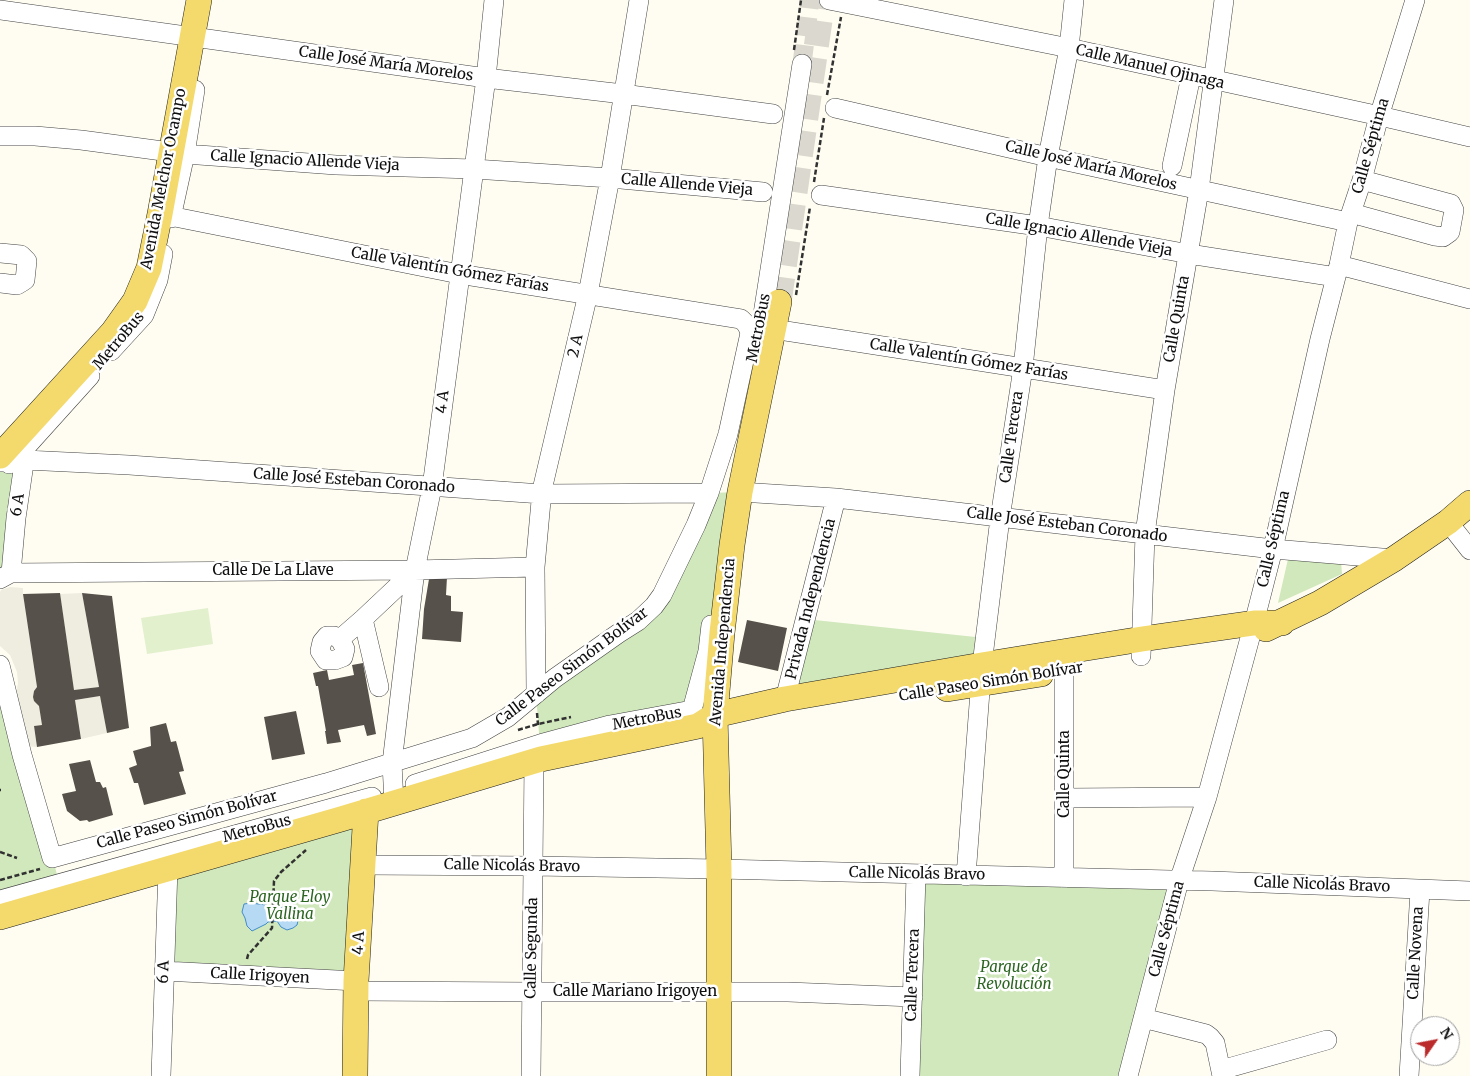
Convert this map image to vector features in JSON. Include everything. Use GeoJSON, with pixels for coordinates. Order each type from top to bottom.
{"type":"FeatureCollection","features":[{"type":"Feature","properties":{"kind":"main road","name":"Avenida Melchor Ocampo"},"geometry":{"type":"LineString","coordinates":[[13,455],[113,332],[135,301],[149,268],[166,215],[178,153],[197,38],[199,0]]}},
{"type":"Feature","properties":{"kind":"main road","name":"Avenida Independencia"},"geometry":{"type":"LineString","coordinates":[[719,1076],[719,869],[710,724],[740,492],[773,329],[787,302]]}},
{"type":"Feature","properties":{"kind":"main road","name":"Calle Paseo Simón Bolívar"},"geometry":{"type":"LineString","coordinates":[[710,724],[784,699],[1064,662],[1282,623],[1394,559],[1448,522],[1470,504]]}},
{"type":"Feature","properties":{"kind":"main road","name":"Calle Paseo Simón Bolívar"},"geometry":{"type":"LineString","coordinates":[[0,917],[366,811],[394,797],[534,761],[710,724],[788,716],[981,674]]}},
{"type":"Feature","properties":{"kind":"main road","name":"4 A"},"geometry":{"type":"LineString","coordinates":[[355,1076],[356,986],[366,811]]}},
{"type":"Feature","properties":{"kind":"street"},"geometry":{"type":"LineString","coordinates":[[197,38],[210,0]]}},
{"type":"Feature","properties":{"kind":"street","name":"4 A"},"geometry":{"type":"LineString","coordinates":[[394,797],[392,763],[415,570],[432,487],[486,78],[494,0]]}},
{"type":"Feature","properties":{"kind":"street","name":"2 A"},"geometry":{"type":"LineString","coordinates":[[536,694],[535,567],[542,494],[588,294],[610,178],[639,0]]}},
{"type":"Feature","properties":{"kind":"street","name":"Calle Tercera"},"geometry":{"type":"LineString","coordinates":[[966,876],[981,674],[1000,518],[1022,368],[1038,226],[1048,157],[1069,48],[1074,0]]}},
{"type":"Feature","properties":{"kind":"street","name":"Calle Quinta"},"geometry":{"type":"LineString","coordinates":[[1142,648],[1145,534],[1165,390],[1199,190],[1224,0]]}},
{"type":"Feature","properties":{"kind":"street","name":"Calle Séptima"},"geometry":{"type":"LineString","coordinates":[[1128,1076],[1179,881],[1207,797],[1273,550],[1349,217],[1362,180],[1414,0]]}},
{"type":"Feature","properties":{"kind":"street","name":"Calle Manuel Ojinaga"},"geometry":{"type":"LineString","coordinates":[[834,1],[1069,48],[1470,137]]}},
{"type":"Feature","properties":{"kind":"street","name":"Calle José María Morelos"},"geometry":{"type":"LineString","coordinates":[[0,10],[486,78],[774,114]]}},
{"type":"Feature","properties":{"kind":"street","name":"MetroBus"},"geometry":{"type":"LineString","coordinates":[[0,900],[394,797],[540,744],[610,725],[692,710],[708,650],[730,489],[749,375],[761,326],[802,64]]}},
{"type":"Feature","properties":{"kind":"street"},"geometry":{"type":"LineString","coordinates":[[1172,166],[1191,76]]}},
{"type":"Feature","properties":{"kind":"street","name":"Calle José María Morelos"},"geometry":{"type":"LineString","coordinates":[[829,107],[1199,190],[1349,217],[1435,236],[1443,237],[1450,232],[1454,210],[1451,204],[1362,180]]}},
{"type":"Feature","properties":{"kind":"street","name":"Calle Ignacio Allende Vieja"},"geometry":{"type":"LineString","coordinates":[[0,136],[35,136],[178,153],[336,165],[474,169],[610,178]]}},
{"type":"Feature","properties":{"kind":"street","name":"Calle Allende Vieja"},"geometry":{"type":"LineString","coordinates":[[610,178],[763,192]]}},
{"type":"Feature","properties":{"kind":"street","name":"Calle Ignacio Allende Vieja"},"geometry":{"type":"LineString","coordinates":[[815,194],[1038,226],[1188,254],[1337,271],[1470,299]]}},
{"type":"Feature","properties":{"kind":"street","name":"Calle Valentín Gómez Farías"},"geometry":{"type":"LineString","coordinates":[[166,215],[459,274],[741,319]]}},
{"type":"Feature","properties":{"kind":"street"},"geometry":{"type":"LineString","coordinates":[[0,253],[21,255],[27,262],[25,280],[17,285],[0,283]]}},
{"type":"Feature","properties":{"kind":"street","name":"Calle Paseo Simón Bolívar"},"geometry":{"type":"LineString","coordinates":[[0,665],[22,755],[52,858],[326,782],[472,738],[508,717],[563,673],[638,620],[654,606],[662,595],[696,525],[709,493],[728,434],[750,333],[748,325],[741,319]]}},
{"type":"Feature","properties":{"kind":"street","name":"Calle Valentín Gómez Farías"},"geometry":{"type":"LineString","coordinates":[[773,329],[1165,390]]}},
{"type":"Feature","properties":{"kind":"street","name":"Calle José Esteban Coronado"},"geometry":{"type":"LineString","coordinates":[[13,455],[542,494],[709,493]]}},
{"type":"Feature","properties":{"kind":"street","name":"6 A"},"geometry":{"type":"LineString","coordinates":[[6,576],[16,518],[13,455]]}},
{"type":"Feature","properties":{"kind":"street","name":"Calle José Esteban Coronado"},"geometry":{"type":"LineString","coordinates":[[740,492],[836,498],[1273,550],[1394,559]]}},
{"type":"Feature","properties":{"kind":"street","name":"Privada Independencia"},"geometry":{"type":"LineString","coordinates":[[784,699],[836,498]]}},
{"type":"Feature","properties":{"kind":"street"},"geometry":{"type":"LineString","coordinates":[[1448,522],[1470,550]]}},
{"type":"Feature","properties":{"kind":"street","name":"Calle De La Llave"},"geometry":{"type":"LineString","coordinates":[[6,576],[535,567]]}},
{"type":"Feature","properties":{"kind":"street"},"geometry":{"type":"LineString","coordinates":[[340,639],[415,570]]}},
{"type":"Feature","properties":{"kind":"street"},"geometry":{"type":"LineString","coordinates":[[363,619],[378,687]]}},
{"type":"Feature","properties":{"kind":"street","name":"Calle Quinta"},"geometry":{"type":"LineString","coordinates":[[1064,662],[1064,878]]}},
{"type":"Feature","properties":{"kind":"street","name":"Calle Segunda"},"geometry":{"type":"LineString","coordinates":[[531,1076],[534,761]]}},
{"type":"Feature","properties":{"kind":"street"},"geometry":{"type":"LineString","coordinates":[[1065,798],[1207,797]]}},
{"type":"Feature","properties":{"kind":"street","name":"Calle Nicolás Bravo"},"geometry":{"type":"LineString","coordinates":[[364,865],[719,869],[1212,881],[1470,891]]}},
{"type":"Feature","properties":{"kind":"street","name":"6 A"},"geometry":{"type":"LineString","coordinates":[[161,1076],[168,868]]}},
{"type":"Feature","properties":{"kind":"street","name":"Calle Tercera"},"geometry":{"type":"LineString","coordinates":[[910,1076],[916,875]]}},
{"type":"Feature","properties":{"kind":"street","name":"Calle Novena"},"geometry":{"type":"LineString","coordinates":[[1409,1076],[1420,890]]}},
{"type":"Feature","properties":{"kind":"street","name":"Calle Irigoyen"},"geometry":{"type":"LineString","coordinates":[[164,971],[246,975],[356,986]]}},
{"type":"Feature","properties":{"kind":"street","name":"Calle Mariano Irigoyen"},"geometry":{"type":"LineString","coordinates":[[356,986],[532,992],[788,992],[913,997]]}},
{"type":"Feature","properties":{"kind":"street"},"geometry":{"type":"LineString","coordinates":[[1143,1018],[1206,1034],[1215,1043],[1221,1073],[1327,1040]]}},
{"type":"Feature","properties":{"kind":"path"},"geometry":{"type":"LineString","coordinates":[[787,302],[815,194],[829,107],[834,1]]}},
{"type":"Feature","properties":{"kind":"path"},"geometry":{"type":"LineString","coordinates":[[246,975],[248,955],[272,928],[274,881],[281,872],[308,848]]}},
{"type":"Feature","properties":{"kind":"path"},"geometry":{"type":"LineString","coordinates":[[0,852],[17,858]]}},
{"type":"Feature","properties":{"kind":"green space"},"geometry":{"type":"Polygon","coordinates":[[[25,460],[0,580],[0,462],[25,460]]]}},
{"type":"Feature","properties":{"kind":"green space"},"geometry":{"type":"Polygon","coordinates":[[[740,492],[715,715],[541,759],[536,694],[638,621],[709,493],[740,492]]]}},
{"type":"Feature","properties":{"kind":"green space"},"geometry":{"type":"Polygon","coordinates":[[[1288,559],[1341,561],[1342,574],[1278,603],[1288,559]]]}},
{"type":"Feature","properties":{"kind":"green space"},"geometry":{"type":"Polygon","coordinates":[[[208,608],[213,644],[147,654],[141,618],[208,608]]]}},
{"type":"Feature","properties":{"kind":"green space"},"geometry":{"type":"Polygon","coordinates":[[[805,619],[985,638],[982,665],[785,699],[805,619]]]}},
{"type":"Feature","properties":{"kind":"green space"},"geometry":{"type":"Polygon","coordinates":[[[0,665],[16,730],[64,899],[0,917],[0,665]]]}},
{"type":"Feature","properties":{"kind":"green space","name":"Parque Eloy Vallina"},"geometry":{"type":"Polygon","coordinates":[[[366,811],[356,981],[164,971],[168,868],[366,811]]]}},
{"type":"Feature","properties":{"kind":"green space","name":"Parque de Revolución"},"geometry":{"type":"Polygon","coordinates":[[[916,875],[1179,881],[1131,1076],[910,1076],[916,875]]]}},
{"type":"Feature","properties":{"kind":"shaded area"},"geometry":{"type":"Polygon","coordinates":[[[10,587],[23,588],[37,687],[33,697],[39,706],[42,725],[34,726],[37,747],[26,746],[16,694],[17,672],[10,655],[0,646],[0,592],[10,587]]]}},
{"type":"Feature","properties":{"kind":"shaded area"},"geometry":{"type":"Polygon","coordinates":[[[82,593],[99,687],[74,690],[60,594],[82,593]]]}},
{"type":"Feature","properties":{"kind":"shaded area"},"geometry":{"type":"Polygon","coordinates":[[[100,696],[107,733],[81,739],[75,700],[100,696]]]}},
{"type":"Feature","properties":{"kind":"water"},"geometry":{"type":"Polygon","coordinates":[[[251,903],[277,909],[289,905],[293,906],[300,912],[297,925],[287,930],[281,927],[277,921],[268,922],[252,931],[247,926],[242,912],[244,904],[251,903]]]}},
{"type":"Feature","properties":{"kind":"building"},"geometry":{"type":"Polygon","coordinates":[[[433,576],[447,577],[446,595],[451,596],[451,611],[463,612],[461,642],[422,639],[429,579],[433,576]]]}},
{"type":"Feature","properties":{"kind":"building"},"geometry":{"type":"Polygon","coordinates":[[[60,593],[74,690],[99,687],[82,593],[112,596],[129,728],[107,733],[100,696],[75,700],[81,739],[37,747],[34,726],[42,725],[39,706],[33,697],[37,687],[23,594],[60,593]]]}},
{"type":"Feature","properties":{"kind":"building"},"geometry":{"type":"Polygon","coordinates":[[[747,620],[787,628],[778,671],[738,662],[747,620]]]}},
{"type":"Feature","properties":{"kind":"building"},"geometry":{"type":"Polygon","coordinates":[[[363,663],[376,734],[367,736],[364,725],[338,730],[341,742],[327,744],[318,686],[316,686],[313,673],[327,670],[329,680],[354,675],[352,665],[363,663]]]}},
{"type":"Feature","properties":{"kind":"building"},"geometry":{"type":"Polygon","coordinates":[[[296,711],[305,754],[272,760],[264,717],[296,711]]]}},
{"type":"Feature","properties":{"kind":"building"},"geometry":{"type":"Polygon","coordinates":[[[166,723],[171,742],[176,741],[184,771],[179,772],[186,794],[144,805],[138,783],[134,783],[129,768],[137,765],[133,751],[151,746],[150,727],[166,723]]]}},
{"type":"Feature","properties":{"kind":"building"},"geometry":{"type":"Polygon","coordinates":[[[90,760],[96,782],[100,782],[103,788],[106,787],[113,815],[89,822],[87,820],[80,821],[67,811],[62,794],[76,791],[69,764],[90,760]]]}},
{"type":"Feature","properties":{"kind":"tunnel"},"geometry":{"type":"LineString","coordinates":[[802,64],[810,0]]}},
{"type":"Feature","properties":{"kind":"tunnel"},"geometry":{"type":"LineString","coordinates":[[779,302],[823,0]]}}]}
